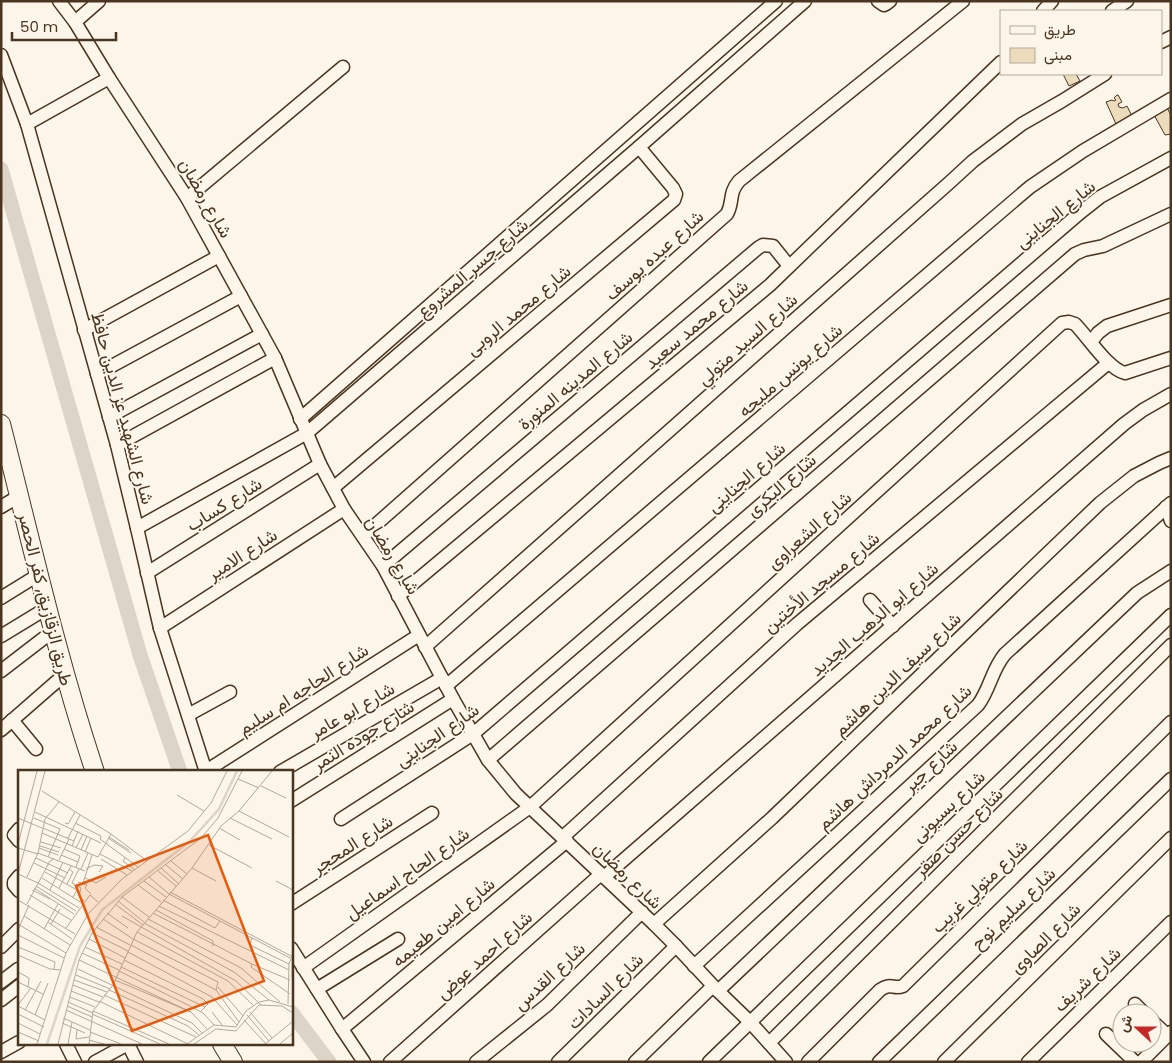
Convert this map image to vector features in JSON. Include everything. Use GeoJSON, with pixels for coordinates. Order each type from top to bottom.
{"type":"FeatureCollection","features":[{"type":"Feature","properties":{"kind":"main road","name":"طريق الزقازيق, كفر الحصر"},"geometry":{"type":"LineString","coordinates":[[1,424],[64,675],[94,770]]}},
{"type":"Feature","properties":{"kind":"main road"},"geometry":{"type":"LineString","coordinates":[[223,1046],[233,1062]]}},
{"type":"Feature","properties":{"kind":"street","name":"شارع رمضان"},"geometry":{"type":"LineString","coordinates":[[59,1],[75,22],[187,198],[275,358],[320,464],[344,509],[383,566],[453,699],[488,760],[516,794],[642,912],[715,989],[750,1022],[786,1062]]}},
{"type":"Feature","properties":{"kind":"street"},"geometry":{"type":"LineString","coordinates":[[75,22],[99,1]]}},
{"type":"Feature","properties":{"kind":"street","name":"شارع جسر المشروع"},"geometry":{"type":"LineString","coordinates":[[300,419],[776,1]]}},
{"type":"Feature","properties":{"kind":"street","name":"شارع جسر المشروع"},"geometry":{"type":"LineString","coordinates":[[137,528],[307,433],[639,147],[805,1]]}},
{"type":"Feature","properties":{"kind":"street"},"geometry":{"type":"LineString","coordinates":[[878,1],[884,5],[890,1]]}},
{"type":"Feature","properties":{"kind":"street","name":"شارع عبده يوسف"},"geometry":{"type":"LineString","coordinates":[[363,536],[726,214],[734,186],[739,180],[963,1]]}},
{"type":"Feature","properties":{"kind":"street"},"geometry":{"type":"LineString","coordinates":[[1114,10],[1127,1]]}},
{"type":"Feature","properties":{"kind":"street","name":"شارع الشهيد عز الدين حافظ"},"geometry":{"type":"LineString","coordinates":[[1,55],[27,124],[117,445],[160,628],[205,770]]}},
{"type":"Feature","properties":{"kind":"street","name":"شارع محمد سعيد"},"geometry":{"type":"LineString","coordinates":[[398,596],[751,301],[790,266],[1000,63]]}},
{"type":"Feature","properties":{"kind":"street"},"geometry":{"type":"LineString","coordinates":[[187,198],[343,67]]}},
{"type":"Feature","properties":{"kind":"street","name":"شارع السيد متولي"},"geometry":{"type":"LineString","coordinates":[[425,647],[973,161],[1022,124],[1103,75]]}},
{"type":"Feature","properties":{"kind":"street"},"geometry":{"type":"LineString","coordinates":[[27,124],[109,78]]}},
{"type":"Feature","properties":{"kind":"street","name":"شارع يونس مليحه"},"geometry":{"type":"LineString","coordinates":[[444,682],[1030,187],[1083,151],[1171,99]]}},
{"type":"Feature","properties":{"kind":"street","name":"شارع محمد الروبى"},"geometry":{"type":"LineString","coordinates":[[333,488],[674,200],[676,194],[673,188],[639,147]]}},
{"type":"Feature","properties":{"kind":"street","name":"شارع الجناينى"},"geometry":{"type":"LineString","coordinates":[[342,819],[473,734],[1081,212],[1100,198],[1171,158]]}},
{"type":"Feature","properties":{"kind":"street","name":"شارع البكرى"},"geometry":{"type":"LineString","coordinates":[[488,760],[1075,254],[1103,246],[1171,214]]}},
{"type":"Feature","properties":{"kind":"street","name":"شارع المدينه المنورة"},"geometry":{"type":"LineString","coordinates":[[383,566],[758,248],[764,245],[773,246],[790,266]]}},
{"type":"Feature","properties":{"kind":"street"},"geometry":{"type":"LineString","coordinates":[[84,330],[219,256]]}},
{"type":"Feature","properties":{"kind":"street"},"geometry":{"type":"LineString","coordinates":[[97,374],[241,296]]}},
{"type":"Feature","properties":{"kind":"street"},"geometry":{"type":"LineString","coordinates":[[1091,342],[1107,326],[1171,305]]}},
{"type":"Feature","properties":{"kind":"street","name":"شارع الشعراوى"},"geometry":{"type":"LineString","coordinates":[[530,807],[1062,323],[1069,322],[1075,324],[1110,364]]}},
{"type":"Feature","properties":{"kind":"street"},"geometry":{"type":"LineString","coordinates":[[109,417],[262,334]]}},
{"type":"Feature","properties":{"kind":"street"},"geometry":{"type":"LineString","coordinates":[[117,445],[275,358]]}},
{"type":"Feature","properties":{"kind":"street"},"geometry":{"type":"LineString","coordinates":[[1110,364],[1116,370],[1125,373],[1171,358]]}},
{"type":"Feature","properties":{"kind":"street","name":"شارع مسجد الأختين"},"geometry":{"type":"LineString","coordinates":[[565,839],[797,624],[1106,365],[1110,364]]}},
{"type":"Feature","properties":{"kind":"street","name":"شارع ابو الدهب الجديد"},"geometry":{"type":"LineString","coordinates":[[603,875],[893,626],[1124,424],[1143,410],[1171,394]]}},
{"type":"Feature","properties":{"kind":"street","name":"شارع سيف الدين هاشم"},"geometry":{"type":"LineString","coordinates":[[654,924],[772,818],[1100,503],[1134,476],[1171,458]]}},
{"type":"Feature","properties":{"kind":"street","name":"شارع كساب"},"geometry":{"type":"LineString","coordinates":[[147,573],[320,464]]}},
{"type":"Feature","properties":{"kind":"street"},"geometry":{"type":"LineString","coordinates":[[1,507],[19,496]]}},
{"type":"Feature","properties":{"kind":"street"},"geometry":{"type":"LineString","coordinates":[[1168,505],[1171,521]]}},
{"type":"Feature","properties":{"kind":"street","name":"شارع محمد الدمرداش هاشم"},"geometry":{"type":"LineString","coordinates":[[694,966],[978,705],[986,693],[998,662],[1005,654],[1168,505]]}},
{"type":"Feature","properties":{"kind":"street","name":"شارع الامير"},"geometry":{"type":"LineString","coordinates":[[160,628],[344,509]]}},
{"type":"Feature","properties":{"kind":"street","name":"شارع جبر"},"geometry":{"type":"LineString","coordinates":[[635,1062],[1137,593],[1171,571]]}},
{"type":"Feature","properties":{"kind":"street"},"geometry":{"type":"LineString","coordinates":[[1,598],[38,575]]}},
{"type":"Feature","properties":{"kind":"street"},"geometry":{"type":"LineString","coordinates":[[870,600],[893,626]]}},
{"type":"Feature","properties":{"kind":"street"},"geometry":{"type":"LineString","coordinates":[[1,636],[47,608]]}},
{"type":"Feature","properties":{"kind":"street","name":"شارع بسيونى"},"geometry":{"type":"LineString","coordinates":[[710,1062],[1171,615]]}},
{"type":"Feature","properties":{"kind":"street"},"geometry":{"type":"LineString","coordinates":[[1,671],[53,631]]}},
{"type":"Feature","properties":{"kind":"street","name":"شارع الحاجه ام سليم"},"geometry":{"type":"LineString","coordinates":[[209,770],[419,635]]}},
{"type":"Feature","properties":{"kind":"street","name":"شارع حسن صقر"},"geometry":{"type":"LineString","coordinates":[[769,1043],[1171,645]]}},
{"type":"Feature","properties":{"kind":"street"},"geometry":{"type":"LineString","coordinates":[[1,730],[64,675]]}},
{"type":"Feature","properties":{"kind":"street","name":"شارع ابو عامر"},"geometry":{"type":"LineString","coordinates":[[284,770],[444,682]]}},
{"type":"Feature","properties":{"kind":"street"},"geometry":{"type":"LineString","coordinates":[[188,715],[230,692]]}},
{"type":"Feature","properties":{"kind":"street","name":"شارع جوده النمر"},"geometry":{"type":"LineString","coordinates":[[292,800],[453,699]]}},
{"type":"Feature","properties":{"kind":"street"},"geometry":{"type":"LineString","coordinates":[[12,720],[36,750]]}},
{"type":"Feature","properties":{"kind":"street","name":"شارع متولي غريب"},"geometry":{"type":"LineString","coordinates":[[808,1062],[880,990],[888,986],[903,986],[1171,722]]}},
{"type":"Feature","properties":{"kind":"street","name":"شارع سليم نوح"},"geometry":{"type":"LineString","coordinates":[[879,1062],[1171,779]]}},
{"type":"Feature","properties":{"kind":"street","name":"شارع الحاج اسماعيل"},"geometry":{"type":"LineString","coordinates":[[303,968],[530,807]]}},
{"type":"Feature","properties":{"kind":"street","name":"شارع المحجر"},"geometry":{"type":"LineString","coordinates":[[292,903],[432,813]]}},
{"type":"Feature","properties":{"kind":"street"},"geometry":{"type":"LineString","coordinates":[[18,830],[14,835],[18,840]]}},
{"type":"Feature","properties":{"kind":"street","name":"شارع الصاوى"},"geometry":{"type":"LineString","coordinates":[[944,1062],[1171,838]]}},
{"type":"Feature","properties":{"kind":"street","name":"شارع امين طعيمه"},"geometry":{"type":"LineString","coordinates":[[342,1029],[565,839]]}},
{"type":"Feature","properties":{"kind":"street","name":"شارع احمد عوض"},"geometry":{"type":"LineString","coordinates":[[390,1062],[603,875]]}},
{"type":"Feature","properties":{"kind":"street"},"geometry":{"type":"LineString","coordinates":[[18,877],[14,885],[18,890]]}},
{"type":"Feature","properties":{"kind":"street","name":"شارع القدس"},"geometry":{"type":"LineString","coordinates":[[476,1062],[547,1005],[642,912]]}},
{"type":"Feature","properties":{"kind":"street","name":"شارع شريف"},"geometry":{"type":"LineString","coordinates":[[1028,1062],[1171,922]]}},
{"type":"Feature","properties":{"kind":"street"},"geometry":{"type":"LineString","coordinates":[[1,947],[18,930]]}},
{"type":"Feature","properties":{"kind":"street"},"geometry":{"type":"LineString","coordinates":[[317,989],[398,939]]}},
{"type":"Feature","properties":{"kind":"street","name":"شارع السادات"},"geometry":{"type":"LineString","coordinates":[[558,1062],[676,946]]}},
{"type":"Feature","properties":{"kind":"street"},"geometry":{"type":"LineString","coordinates":[[292,950],[364,1062]]}},
{"type":"Feature","properties":{"kind":"street"},"geometry":{"type":"LineString","coordinates":[[1,982],[18,970]]}},
{"type":"Feature","properties":{"kind":"street"},"geometry":{"type":"LineString","coordinates":[[1,1000],[18,987]]}},
{"type":"Feature","properties":{"kind":"street"},"geometry":{"type":"LineString","coordinates":[[1106,1034],[1135,1062]]}},
{"type":"Feature","properties":{"kind":"street"},"geometry":{"type":"LineString","coordinates":[[1141,1062],[1169,1034]]}},
{"type":"Feature","properties":{"kind":"street"},"geometry":{"type":"LineString","coordinates":[[1,1052],[18,1042]]}},
{"type":"Feature","properties":{"kind":"street"},"geometry":{"type":"LineString","coordinates":[[67,1046],[75,1062]]}},
{"type":"Feature","properties":{"kind":"street"},"geometry":{"type":"LineString","coordinates":[[95,1062],[124,1046]]}},
{"type":"Feature","properties":{"kind":"street"},"geometry":{"type":"LineString","coordinates":[[129,1046],[137,1062]]}},
{"type":"Feature","properties":{"kind":"building"},"geometry":{"type":"Polygon","coordinates":[[[1064,75],[1077,75],[1080,81],[1069,86],[1064,75]]]}},
{"type":"Feature","properties":{"kind":"building"},"geometry":{"type":"Polygon","coordinates":[[[1117,95],[1122,102],[1118,104],[1119,107],[1127,106],[1132,116],[1116,124],[1106,102],[1116,100],[1114,98],[1117,95]]]}},
{"type":"Feature","properties":{"kind":"building"},"geometry":{"type":"Polygon","coordinates":[[[1166,106],[1171,115],[1171,134],[1165,135],[1153,113],[1166,106]]]}},
{"type":"Feature","properties":{"kind":"waterway"},"geometry":{"type":"LineString","coordinates":[[1,169],[140,655],[179,770]]}},
{"type":"Feature","properties":{"kind":"waterway"},"geometry":{"type":"LineString","coordinates":[[292,1013],[329,1062]]}}]}
